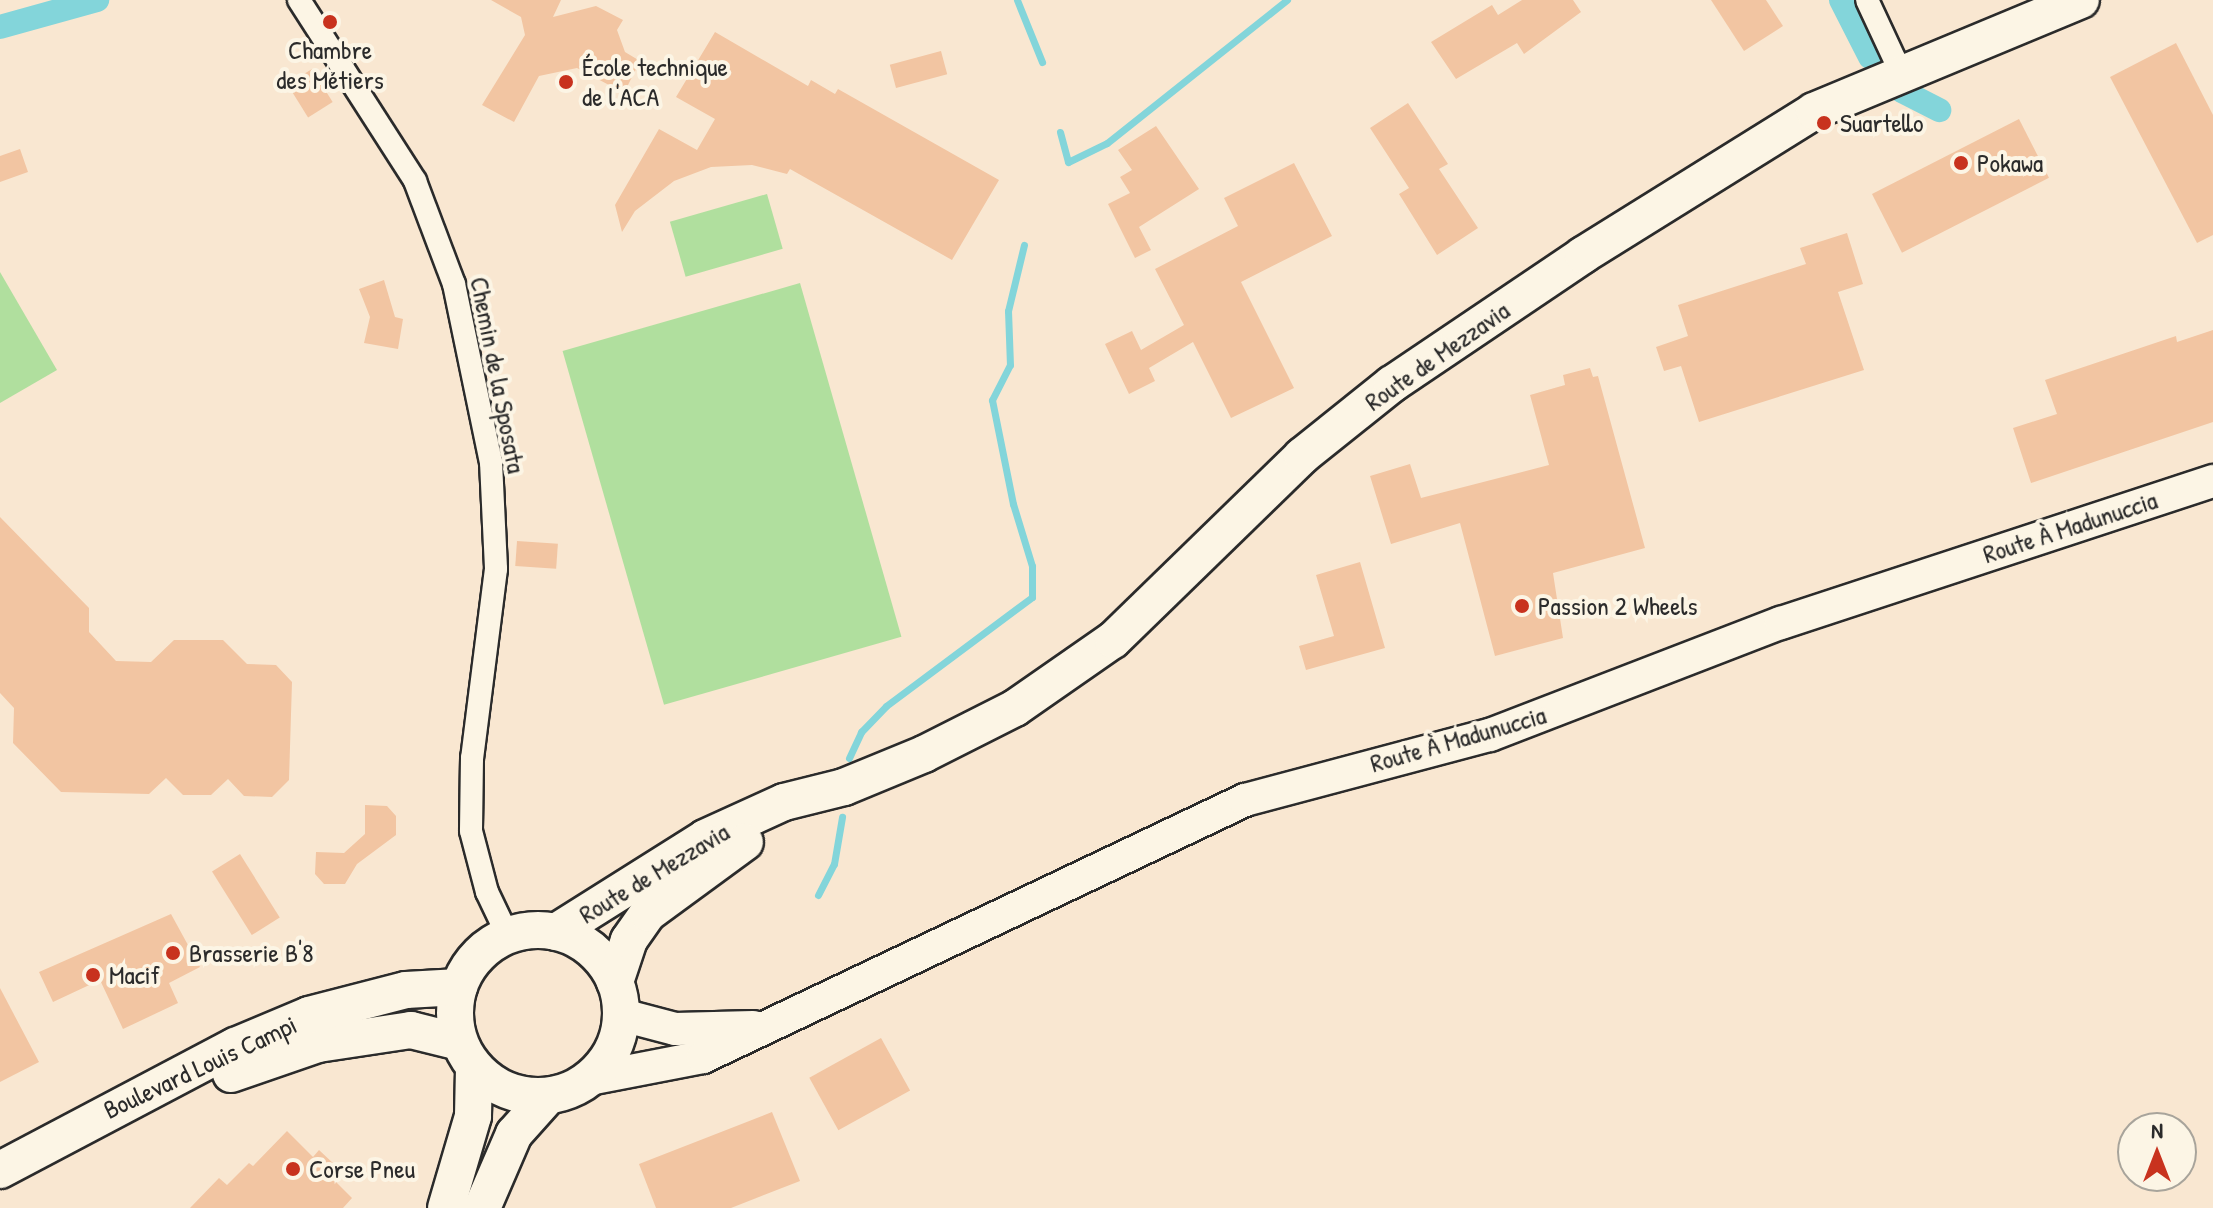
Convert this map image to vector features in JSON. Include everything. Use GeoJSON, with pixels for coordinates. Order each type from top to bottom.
{"type":"FeatureCollection","features":[{"type":"Feature","properties":{"kind":"main road","name":"Route de Mezzavia"},"geometry":{"type":"LineString","coordinates":[[618,999],[629,940],[648,913],[727,851],[844,787],[1015,708],[1113,640],[1302,456],[1392,384],[1767,139],[1895,74],[2081,0]]}},
{"type":"Feature","properties":{"kind":"main road","name":"Route À Madunuccia"},"geometry":{"type":"LineString","coordinates":[[589,1079],[703,1057],[1245,800],[1490,735],[1781,623],[2213,481]]}},
{"type":"Feature","properties":{"kind":"main road","name":"Route de Mezzavia"},"geometry":{"type":"LineString","coordinates":[[556,932],[705,838],[784,802],[844,787]]}},
{"type":"Feature","properties":{"kind":"main road"},"geometry":{"type":"LineString","coordinates":[[446,1208],[473,1116],[467,1054],[455,1015],[459,987],[486,948],[508,936],[556,932],[592,950],[618,999],[606,1061],[589,1079],[548,1096],[514,1134],[482,1208]]}},
{"type":"Feature","properties":{"kind":"main road","name":"Boulevard Louis Campi"},"geometry":{"type":"LineString","coordinates":[[0,1170],[235,1046],[309,1015],[406,990],[459,987]]}},
{"type":"Feature","properties":{"kind":"main road","name":"Route À Madunuccia"},"geometry":{"type":"LineString","coordinates":[[618,999],[675,1029],[768,1026]]}},
{"type":"Feature","properties":{"kind":"main road","name":"Boulevard Louis Campi"},"geometry":{"type":"LineString","coordinates":[[0,1196],[255,1062],[318,1044],[411,1030],[467,1054]]}},
{"type":"Feature","properties":{"kind":"main road"},"geometry":{"type":"LineString","coordinates":[[467,1054],[505,1090],[548,1096]]}},
{"type":"Feature","properties":{"kind":"street","name":"Chemin de la Sposata"},"geometry":{"type":"LineString","coordinates":[[299,0],[415,181],[454,284],[491,462],[496,569],[472,758],[471,831],[487,892],[508,936]]}},
{"type":"Feature","properties":{"kind":"street"},"geometry":{"type":"LineString","coordinates":[[1867,0],[1895,60],[1895,74]]}},
{"type":"Feature","properties":{"kind":"green space"},"geometry":{"type":"Polygon","coordinates":[[[767,194],[783,249],[686,277],[670,222],[767,194]]]}},
{"type":"Feature","properties":{"kind":"green space"},"geometry":{"type":"Polygon","coordinates":[[[0,272],[57,370],[0,403],[0,272]]]}},
{"type":"Feature","properties":{"kind":"green space"},"geometry":{"type":"Polygon","coordinates":[[[800,283],[901,637],[664,705],[563,351],[800,283]]]}},
{"type":"Feature","properties":{"kind":"building"},"geometry":{"type":"Polygon","coordinates":[[[491,0],[561,0],[553,17],[596,6],[623,20],[617,30],[625,52],[640,61],[624,93],[577,68],[539,76],[514,122],[482,105],[525,35],[521,17],[491,0]]]}},
{"type":"Feature","properties":{"kind":"building"},"geometry":{"type":"Polygon","coordinates":[[[1522,0],[1573,0],[1581,12],[1524,54],[1517,43],[1456,79],[1431,42],[1492,5],[1498,15],[1522,0]]]}},
{"type":"Feature","properties":{"kind":"building"},"geometry":{"type":"Polygon","coordinates":[[[1711,0],[1766,0],[1783,26],[1744,51],[1711,0]]]}},
{"type":"Feature","properties":{"kind":"building"},"geometry":{"type":"Polygon","coordinates":[[[715,32],[808,86],[811,80],[835,94],[838,89],[999,180],[952,260],[790,169],[787,174],[752,165],[711,167],[674,181],[635,211],[622,232],[615,205],[659,129],[697,150],[715,119],[676,97],[715,32]]]}},
{"type":"Feature","properties":{"kind":"building"},"geometry":{"type":"Polygon","coordinates":[[[2176,43],[2213,115],[2213,235],[2197,243],[2110,77],[2176,43]]]}},
{"type":"Feature","properties":{"kind":"building"},"geometry":{"type":"Polygon","coordinates":[[[941,51],[947,74],[896,88],[890,65],[941,51]]]}},
{"type":"Feature","properties":{"kind":"building"},"geometry":{"type":"Polygon","coordinates":[[[312,69],[333,102],[308,117],[287,84],[312,69]]]}},
{"type":"Feature","properties":{"kind":"building"},"geometry":{"type":"Polygon","coordinates":[[[1408,103],[1448,164],[1439,169],[1478,228],[1437,255],[1399,194],[1409,188],[1370,128],[1408,103]]]}},
{"type":"Feature","properties":{"kind":"building"},"geometry":{"type":"Polygon","coordinates":[[[2019,119],[2049,178],[1902,253],[1872,194],[2019,119]]]}},
{"type":"Feature","properties":{"kind":"building"},"geometry":{"type":"Polygon","coordinates":[[[1156,126],[1199,189],[1139,227],[1151,250],[1135,258],[1108,204],[1130,193],[1120,177],[1132,170],[1118,150],[1156,126]]]}},
{"type":"Feature","properties":{"kind":"building"},"geometry":{"type":"Polygon","coordinates":[[[20,149],[28,172],[0,182],[0,156],[20,149]]]}},
{"type":"Feature","properties":{"kind":"building"},"geometry":{"type":"Polygon","coordinates":[[[1294,163],[1332,236],[1241,282],[1294,388],[1231,418],[1193,342],[1149,368],[1155,381],[1129,394],[1105,344],[1132,331],[1141,350],[1184,325],[1155,269],[1238,226],[1224,198],[1294,163]]]}},
{"type":"Feature","properties":{"kind":"building"},"geometry":{"type":"Polygon","coordinates":[[[1847,233],[1863,284],[1838,292],[1864,370],[1699,422],[1681,366],[1664,371],[1656,347],[1688,336],[1678,305],[1806,264],[1800,248],[1847,233]]]}},
{"type":"Feature","properties":{"kind":"building"},"geometry":{"type":"Polygon","coordinates":[[[384,280],[395,317],[403,319],[398,349],[364,343],[370,317],[359,289],[384,280]]]}},
{"type":"Feature","properties":{"kind":"building"},"geometry":{"type":"Polygon","coordinates":[[[2213,330],[2213,422],[2031,483],[2013,428],[2057,414],[2045,380],[2176,336],[2177,342],[2213,330]]]}},
{"type":"Feature","properties":{"kind":"building"},"geometry":{"type":"Polygon","coordinates":[[[1590,368],[1593,377],[1598,376],[1645,548],[1553,573],[1563,638],[1495,656],[1460,523],[1391,544],[1370,476],[1410,464],[1421,498],[1549,465],[1530,395],[1565,385],[1563,375],[1590,368]]]}},
{"type":"Feature","properties":{"kind":"building"},"geometry":{"type":"Polygon","coordinates":[[[0,517],[89,608],[89,632],[116,661],[151,662],[174,640],[223,640],[247,664],[276,665],[292,682],[289,780],[272,797],[244,796],[228,779],[211,795],[183,795],[166,778],[149,794],[61,792],[13,743],[14,708],[0,693],[0,517]]]}},
{"type":"Feature","properties":{"kind":"building"},"geometry":{"type":"Polygon","coordinates":[[[517,541],[558,544],[556,569],[515,566],[517,541]]]}},
{"type":"Feature","properties":{"kind":"building"},"geometry":{"type":"Polygon","coordinates":[[[1360,562],[1385,648],[1306,670],[1299,646],[1334,636],[1316,575],[1360,562]]]}},
{"type":"Feature","properties":{"kind":"building"},"geometry":{"type":"Polygon","coordinates":[[[365,805],[387,806],[396,816],[396,835],[357,864],[345,884],[324,884],[315,874],[316,852],[344,853],[365,834],[365,805]]]}},
{"type":"Feature","properties":{"kind":"building"},"geometry":{"type":"Polygon","coordinates":[[[240,854],[280,918],[252,935],[212,871],[240,854]]]}},
{"type":"Feature","properties":{"kind":"building"},"geometry":{"type":"Polygon","coordinates":[[[171,914],[200,967],[169,983],[178,1003],[123,1029],[100,980],[53,1002],[39,972],[171,914]]]}},
{"type":"Feature","properties":{"kind":"building"},"geometry":{"type":"Polygon","coordinates":[[[0,988],[39,1062],[0,1082],[0,988]]]}},
{"type":"Feature","properties":{"kind":"building"},"geometry":{"type":"Polygon","coordinates":[[[881,1038],[910,1090],[838,1130],[809,1078],[881,1038]]]}},
{"type":"Feature","properties":{"kind":"building"},"geometry":{"type":"Polygon","coordinates":[[[772,1112],[800,1181],[731,1208],[656,1208],[639,1164],[772,1112]]]}},
{"type":"Feature","properties":{"kind":"building","name":"Corse Pneu"},"geometry":{"type":"Polygon","coordinates":[[[287,1131],[313,1157],[319,1150],[335,1165],[327,1173],[352,1198],[343,1208],[190,1208],[219,1178],[227,1185],[249,1163],[253,1166],[287,1131]]]}},
{"type":"Feature","properties":{"kind":"waterway"},"geometry":{"type":"LineString","coordinates":[[0,27],[97,0]]}},
{"type":"Feature","properties":{"kind":"waterway"},"geometry":{"type":"LineString","coordinates":[[1017,0],[1042,62]]}},
{"type":"Feature","properties":{"kind":"waterway"},"geometry":{"type":"LineString","coordinates":[[1060,132],[1068,162],[1107,143],[1287,0]]}},
{"type":"Feature","properties":{"kind":"waterway"},"geometry":{"type":"LineString","coordinates":[[1841,0],[1870,57]]}},
{"type":"Feature","properties":{"kind":"waterway"},"geometry":{"type":"LineString","coordinates":[[1902,91],[1939,110]]}},
{"type":"Feature","properties":{"kind":"waterway"},"geometry":{"type":"LineString","coordinates":[[849,758],[861,732],[886,706],[1032,597],[1032,566],[1013,504],[992,400],[1010,365],[1008,311],[1024,245]]}},
{"type":"Feature","properties":{"kind":"waterway"},"geometry":{"type":"LineString","coordinates":[[818,895],[834,864],[842,817]]}},
{"type":"Feature","properties":{"kind":"place","name":"Chambre des Métiers"},"geometry":{"type":"Point","coordinates":[330,22]}},
{"type":"Feature","properties":{"kind":"place","name":"École technique de l'ACA"},"geometry":{"type":"Point","coordinates":[566,82]}},
{"type":"Feature","properties":{"kind":"place","name":"Suartello"},"geometry":{"type":"Point","coordinates":[1824,123]}},
{"type":"Feature","properties":{"kind":"place","name":"Pokawa"},"geometry":{"type":"Point","coordinates":[1961,163]}},
{"type":"Feature","properties":{"kind":"place","name":"Passion 2 Wheels"},"geometry":{"type":"Point","coordinates":[1522,606]}},
{"type":"Feature","properties":{"kind":"place","name":"Brasserie B'8"},"geometry":{"type":"Point","coordinates":[173,953]}},
{"type":"Feature","properties":{"kind":"place","name":"Macif"},"geometry":{"type":"Point","coordinates":[93,975]}},
{"type":"Feature","properties":{"kind":"place","name":"Corse Pneu"},"geometry":{"type":"Point","coordinates":[293,1169]}}]}
